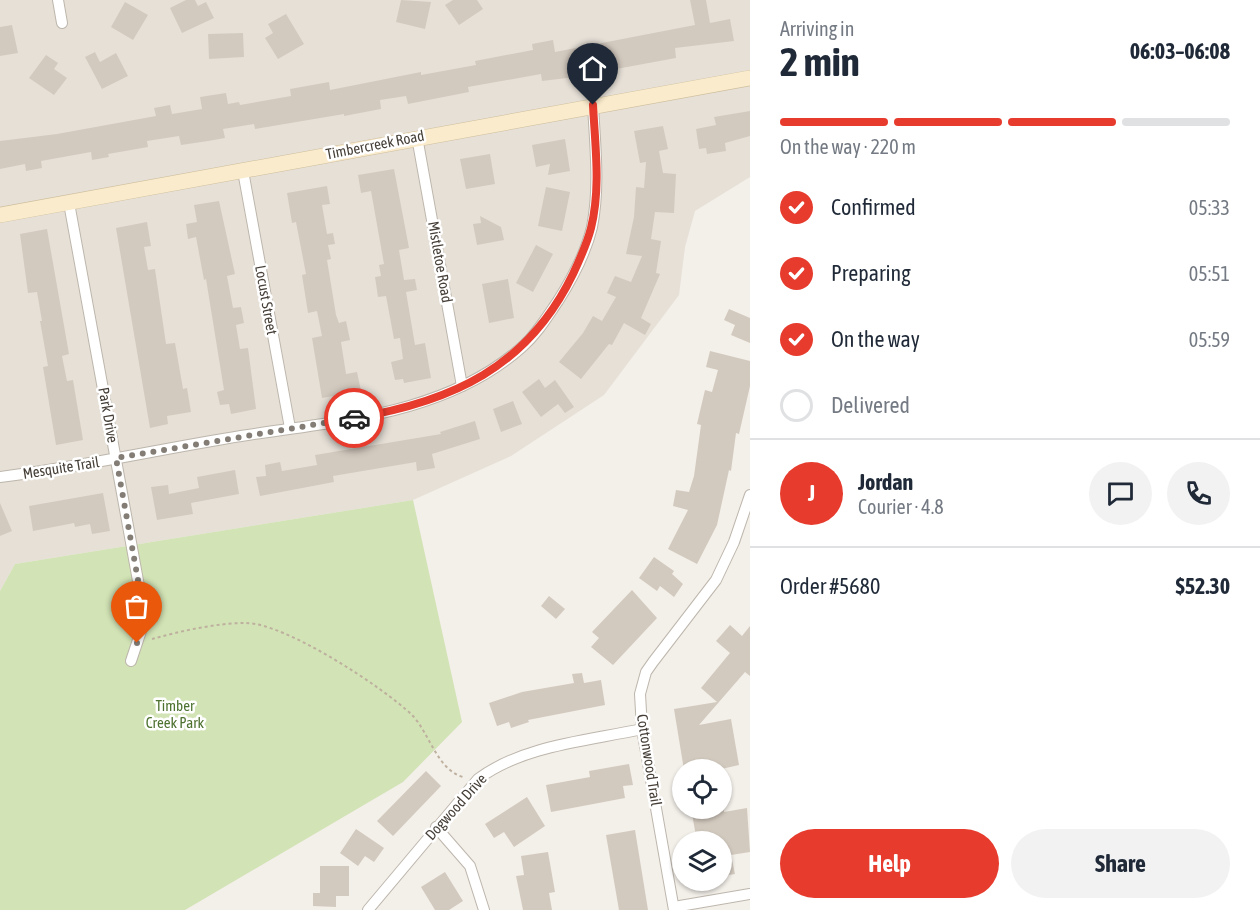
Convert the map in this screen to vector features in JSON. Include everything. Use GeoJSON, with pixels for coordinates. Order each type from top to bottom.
{"type":"FeatureCollection","features":[{"type":"Feature","properties":{"kind":"street"},"geometry":{"type":"LineString","coordinates":[[58,0],[62,23]]}},
{"type":"Feature","properties":{"kind":"street","name":"Timbercreek Road"},"geometry":{"type":"LineString","coordinates":[[0,215],[750,78]]}},
{"type":"Feature","properties":{"kind":"street","name":"Mesquite Trail"},"geometry":{"type":"LineString","coordinates":[[0,477],[63,469],[379,414],[413,405],[462,386],[497,367],[523,347],[540,328],[565,290],[585,248],[595,203],[597,172],[593,105]]}},
{"type":"Feature","properties":{"kind":"street","name":"Mistletoe Road"},"geometry":{"type":"LineString","coordinates":[[417,137],[462,386]]}},
{"type":"Feature","properties":{"kind":"street","name":"Locust Street"},"geometry":{"type":"LineString","coordinates":[[243,171],[290,428]]}},
{"type":"Feature","properties":{"kind":"street","name":"Park Drive"},"geometry":{"type":"LineString","coordinates":[[69,203],[145,619],[131,661]]}},
{"type":"Feature","properties":{"kind":"street","name":"Cottonwood Trail"},"geometry":{"type":"LineString","coordinates":[[674,909],[642,729],[640,694],[646,672],[716,580],[734,542],[750,495]]}},
{"type":"Feature","properties":{"kind":"street","name":"Dogwood Drive"},"geometry":{"type":"LineString","coordinates":[[368,910],[478,779],[494,767],[525,754],[642,729]]}},
{"type":"Feature","properties":{"kind":"street"},"geometry":{"type":"LineString","coordinates":[[436,827],[470,866],[484,910]]}},
{"type":"Feature","properties":{"kind":"street"},"geometry":{"type":"LineString","coordinates":[[674,909],[750,894]]}},
{"type":"Feature","properties":{"kind":"path"},"geometry":{"type":"LineString","coordinates":[[137,643],[174,633],[247,623],[267,627],[333,657],[412,715],[441,758],[459,776],[478,779]]}},
{"type":"Feature","properties":{"kind":"shaded area"},"geometry":{"type":"Polygon","coordinates":[[[0,0],[750,0],[750,177],[695,211],[685,247],[679,295],[604,395],[511,456],[413,500],[15,564],[0,591],[0,0]]]}},
{"type":"Feature","properties":{"kind":"green space","name":"Timber Creek Park"},"geometry":{"type":"Polygon","coordinates":[[[413,500],[462,722],[403,782],[185,910],[0,910],[0,591],[15,564],[413,500]]]}},
{"type":"Feature","properties":{"kind":"building"},"geometry":{"type":"Polygon","coordinates":[[[186,0],[195,0],[198,6],[206,2],[214,18],[182,33],[170,8],[186,0]]]}},
{"type":"Feature","properties":{"kind":"building"},"geometry":{"type":"Polygon","coordinates":[[[401,0],[431,2],[425,29],[396,22],[401,0]]]}},
{"type":"Feature","properties":{"kind":"building"},"geometry":{"type":"Polygon","coordinates":[[[453,0],[477,0],[483,9],[459,25],[445,5],[453,0]]]}},
{"type":"Feature","properties":{"kind":"building"},"geometry":{"type":"Polygon","coordinates":[[[690,0],[706,0],[710,23],[730,19],[734,41],[675,48],[676,58],[567,78],[542,81],[541,74],[468,87],[469,92],[408,104],[406,96],[380,100],[381,109],[344,116],[344,114],[255,129],[254,124],[223,129],[225,138],[208,141],[181,145],[179,136],[147,141],[148,147],[108,154],[109,157],[92,160],[91,152],[41,161],[42,168],[26,171],[25,164],[0,169],[0,141],[57,134],[156,116],[154,108],[170,105],[172,114],[202,109],[200,97],[226,93],[228,104],[239,102],[240,105],[291,96],[290,89],[329,82],[330,90],[421,72],[421,75],[476,65],[475,61],[533,50],[532,44],[553,40],[555,52],[695,25],[690,0]]]}},
{"type":"Feature","properties":{"kind":"building"},"geometry":{"type":"Polygon","coordinates":[[[125,2],[148,15],[133,40],[111,27],[125,2]]]}},
{"type":"Feature","properties":{"kind":"building"},"geometry":{"type":"Polygon","coordinates":[[[286,14],[304,44],[278,59],[265,38],[273,33],[268,24],[286,14]]]}},
{"type":"Feature","properties":{"kind":"building"},"geometry":{"type":"Polygon","coordinates":[[[12,25],[18,53],[0,56],[0,27],[12,25]]]}},
{"type":"Feature","properties":{"kind":"building"},"geometry":{"type":"Polygon","coordinates":[[[243,33],[244,57],[209,59],[208,34],[243,33]]]}},
{"type":"Feature","properties":{"kind":"building"},"geometry":{"type":"Polygon","coordinates":[[[95,52],[100,62],[116,53],[128,76],[102,89],[85,57],[95,52]]]}},
{"type":"Feature","properties":{"kind":"building"},"geometry":{"type":"Polygon","coordinates":[[[46,55],[58,63],[54,69],[67,78],[54,95],[29,78],[46,55]]]}},
{"type":"Feature","properties":{"kind":"building"},"geometry":{"type":"Polygon","coordinates":[[[750,111],[750,136],[725,143],[726,151],[707,154],[706,148],[699,149],[696,129],[716,125],[714,117],[750,111]]]}},
{"type":"Feature","properties":{"kind":"building"},"geometry":{"type":"Polygon","coordinates":[[[663,126],[668,149],[659,151],[663,173],[676,174],[674,213],[655,212],[651,239],[661,241],[656,273],[660,274],[641,318],[651,324],[645,335],[624,323],[612,345],[609,344],[581,379],[559,362],[583,333],[593,316],[602,321],[616,297],[607,293],[615,276],[631,282],[642,256],[626,254],[634,217],[636,187],[644,188],[646,162],[640,163],[634,131],[663,126]]]}},
{"type":"Feature","properties":{"kind":"building"},"geometry":{"type":"Polygon","coordinates":[[[565,139],[570,171],[548,175],[550,164],[536,167],[532,145],[565,139]]]}},
{"type":"Feature","properties":{"kind":"building"},"geometry":{"type":"Polygon","coordinates":[[[490,154],[495,184],[466,189],[460,159],[490,154]]]}},
{"type":"Feature","properties":{"kind":"building"},"geometry":{"type":"Polygon","coordinates":[[[394,169],[409,248],[399,250],[404,280],[415,279],[417,290],[406,292],[415,345],[425,343],[431,378],[404,383],[403,379],[395,380],[391,362],[403,359],[400,338],[394,339],[386,296],[378,297],[375,277],[381,276],[379,265],[384,264],[371,191],[361,193],[358,175],[394,169]]]}},
{"type":"Feature","properties":{"kind":"building"},"geometry":{"type":"Polygon","coordinates":[[[327,186],[330,204],[322,205],[327,234],[333,233],[335,244],[328,245],[331,259],[327,260],[336,315],[339,323],[346,321],[350,340],[341,342],[346,374],[357,372],[361,391],[322,398],[312,338],[322,336],[317,311],[308,313],[302,275],[306,274],[296,222],[292,223],[287,193],[327,186]]]}},
{"type":"Feature","properties":{"kind":"building"},"geometry":{"type":"Polygon","coordinates":[[[546,187],[570,192],[562,231],[538,226],[546,187]]]}},
{"type":"Feature","properties":{"kind":"building"},"geometry":{"type":"Polygon","coordinates":[[[219,201],[235,274],[227,276],[233,308],[241,307],[244,323],[236,325],[240,349],[248,348],[256,409],[231,414],[229,404],[220,405],[217,392],[224,390],[206,279],[204,280],[196,237],[188,239],[186,224],[197,222],[194,205],[219,201]]]}},
{"type":"Feature","properties":{"kind":"building"},"geometry":{"type":"Polygon","coordinates":[[[480,216],[501,227],[504,240],[477,245],[473,224],[481,223],[480,216]]]}},
{"type":"Feature","properties":{"kind":"building"},"geometry":{"type":"Polygon","coordinates":[[[147,222],[151,246],[144,247],[148,270],[155,269],[166,344],[175,343],[183,389],[187,388],[191,412],[167,416],[168,424],[150,428],[116,228],[147,222]]]}},
{"type":"Feature","properties":{"kind":"building"},"geometry":{"type":"Polygon","coordinates":[[[47,229],[69,354],[62,356],[67,381],[73,380],[83,440],[56,445],[43,367],[48,366],[40,321],[42,321],[37,292],[28,293],[20,234],[47,229]]]}},
{"type":"Feature","properties":{"kind":"building"},"geometry":{"type":"Polygon","coordinates":[[[536,245],[553,254],[533,292],[516,283],[536,245]]]}},
{"type":"Feature","properties":{"kind":"building"},"geometry":{"type":"Polygon","coordinates":[[[508,279],[514,318],[489,323],[482,284],[508,279]]]}},
{"type":"Feature","properties":{"kind":"building"},"geometry":{"type":"Polygon","coordinates":[[[729,309],[750,318],[750,343],[731,335],[735,325],[724,320],[729,309]]]}},
{"type":"Feature","properties":{"kind":"building"},"geometry":{"type":"Polygon","coordinates":[[[710,351],[750,361],[750,386],[739,434],[736,433],[731,471],[729,470],[717,525],[697,564],[668,549],[688,510],[673,506],[676,490],[689,492],[694,476],[701,425],[697,424],[705,390],[712,392],[718,370],[706,367],[710,351]]]}},
{"type":"Feature","properties":{"kind":"building"},"geometry":{"type":"Polygon","coordinates":[[[539,379],[545,388],[555,380],[574,407],[565,413],[558,404],[541,417],[522,392],[539,379]]]}},
{"type":"Feature","properties":{"kind":"building"},"geometry":{"type":"Polygon","coordinates":[[[513,401],[522,424],[501,432],[493,409],[513,401]]]}},
{"type":"Feature","properties":{"kind":"building"},"geometry":{"type":"Polygon","coordinates":[[[475,421],[480,439],[432,454],[435,468],[417,471],[416,462],[333,476],[334,482],[260,496],[256,477],[266,476],[265,465],[280,462],[282,471],[317,465],[315,455],[441,434],[440,432],[475,421]]]}},
{"type":"Feature","properties":{"kind":"building"},"geometry":{"type":"Polygon","coordinates":[[[235,470],[239,494],[191,503],[193,514],[157,520],[151,487],[168,485],[169,494],[199,488],[197,477],[235,470]]]}},
{"type":"Feature","properties":{"kind":"building"},"geometry":{"type":"Polygon","coordinates":[[[103,493],[110,531],[92,534],[90,524],[75,527],[74,523],[33,531],[29,506],[103,493]]]}},
{"type":"Feature","properties":{"kind":"building"},"geometry":{"type":"Polygon","coordinates":[[[0,503],[12,531],[0,536],[0,503]]]}},
{"type":"Feature","properties":{"kind":"building"},"geometry":{"type":"Polygon","coordinates":[[[654,557],[674,571],[672,574],[683,584],[674,597],[660,586],[657,591],[639,578],[654,557]]]}},
{"type":"Feature","properties":{"kind":"building"},"geometry":{"type":"Polygon","coordinates":[[[632,590],[657,618],[613,665],[591,647],[599,638],[592,632],[632,590]]]}},
{"type":"Feature","properties":{"kind":"building"},"geometry":{"type":"Polygon","coordinates":[[[549,596],[565,609],[556,619],[541,606],[549,596]]]}},
{"type":"Feature","properties":{"kind":"building"},"geometry":{"type":"Polygon","coordinates":[[[730,625],[742,636],[750,626],[750,676],[745,672],[699,725],[731,719],[739,765],[732,767],[732,759],[682,759],[674,709],[717,702],[701,688],[730,653],[716,641],[730,625]]]}},
{"type":"Feature","properties":{"kind":"building"},"geometry":{"type":"Polygon","coordinates":[[[582,673],[584,683],[601,680],[605,705],[528,720],[529,722],[511,728],[509,722],[497,726],[489,703],[522,692],[574,683],[572,674],[582,673]]]}},
{"type":"Feature","properties":{"kind":"building"},"geometry":{"type":"Polygon","coordinates":[[[629,764],[633,785],[623,786],[625,798],[551,812],[546,785],[590,777],[589,771],[629,764]]]}},
{"type":"Feature","properties":{"kind":"building"},"geometry":{"type":"Polygon","coordinates":[[[426,771],[441,786],[393,836],[377,821],[426,771]]]}},
{"type":"Feature","properties":{"kind":"building"},"geometry":{"type":"Polygon","coordinates":[[[527,797],[545,826],[514,847],[504,832],[494,838],[485,824],[527,797]]]}},
{"type":"Feature","properties":{"kind":"building"},"geometry":{"type":"Polygon","coordinates":[[[747,808],[750,852],[732,855],[732,831],[695,831],[693,819],[732,819],[732,811],[747,808]]]}},
{"type":"Feature","properties":{"kind":"building"},"geometry":{"type":"Polygon","coordinates":[[[356,829],[384,848],[374,862],[365,856],[358,866],[340,853],[356,829]]]}},
{"type":"Feature","properties":{"kind":"building"},"geometry":{"type":"Polygon","coordinates":[[[635,830],[648,910],[619,910],[606,835],[635,830]]]}},
{"type":"Feature","properties":{"kind":"building"},"geometry":{"type":"Polygon","coordinates":[[[548,852],[555,892],[549,893],[552,910],[523,910],[516,876],[524,875],[521,856],[548,852]]]}},
{"type":"Feature","properties":{"kind":"building"},"geometry":{"type":"Polygon","coordinates":[[[320,866],[349,866],[349,896],[336,896],[336,907],[313,906],[313,893],[320,893],[320,866]]]}},
{"type":"Feature","properties":{"kind":"building"},"geometry":{"type":"Polygon","coordinates":[[[445,872],[463,901],[449,910],[435,910],[421,887],[445,872]]]}},
{"type":"Feature","properties":{"kind":"way so far"},"geometry":{"type":"LineString","coordinates":[[137,643],[145,619],[116,458],[212,440],[354,418]]}},
{"type":"Feature","properties":{"kind":"route"},"geometry":{"type":"LineString","coordinates":[[354,418],[413,405],[462,386],[497,367],[523,347],[540,328],[565,290],[585,248],[592,227],[597,172],[593,105]]}}]}
